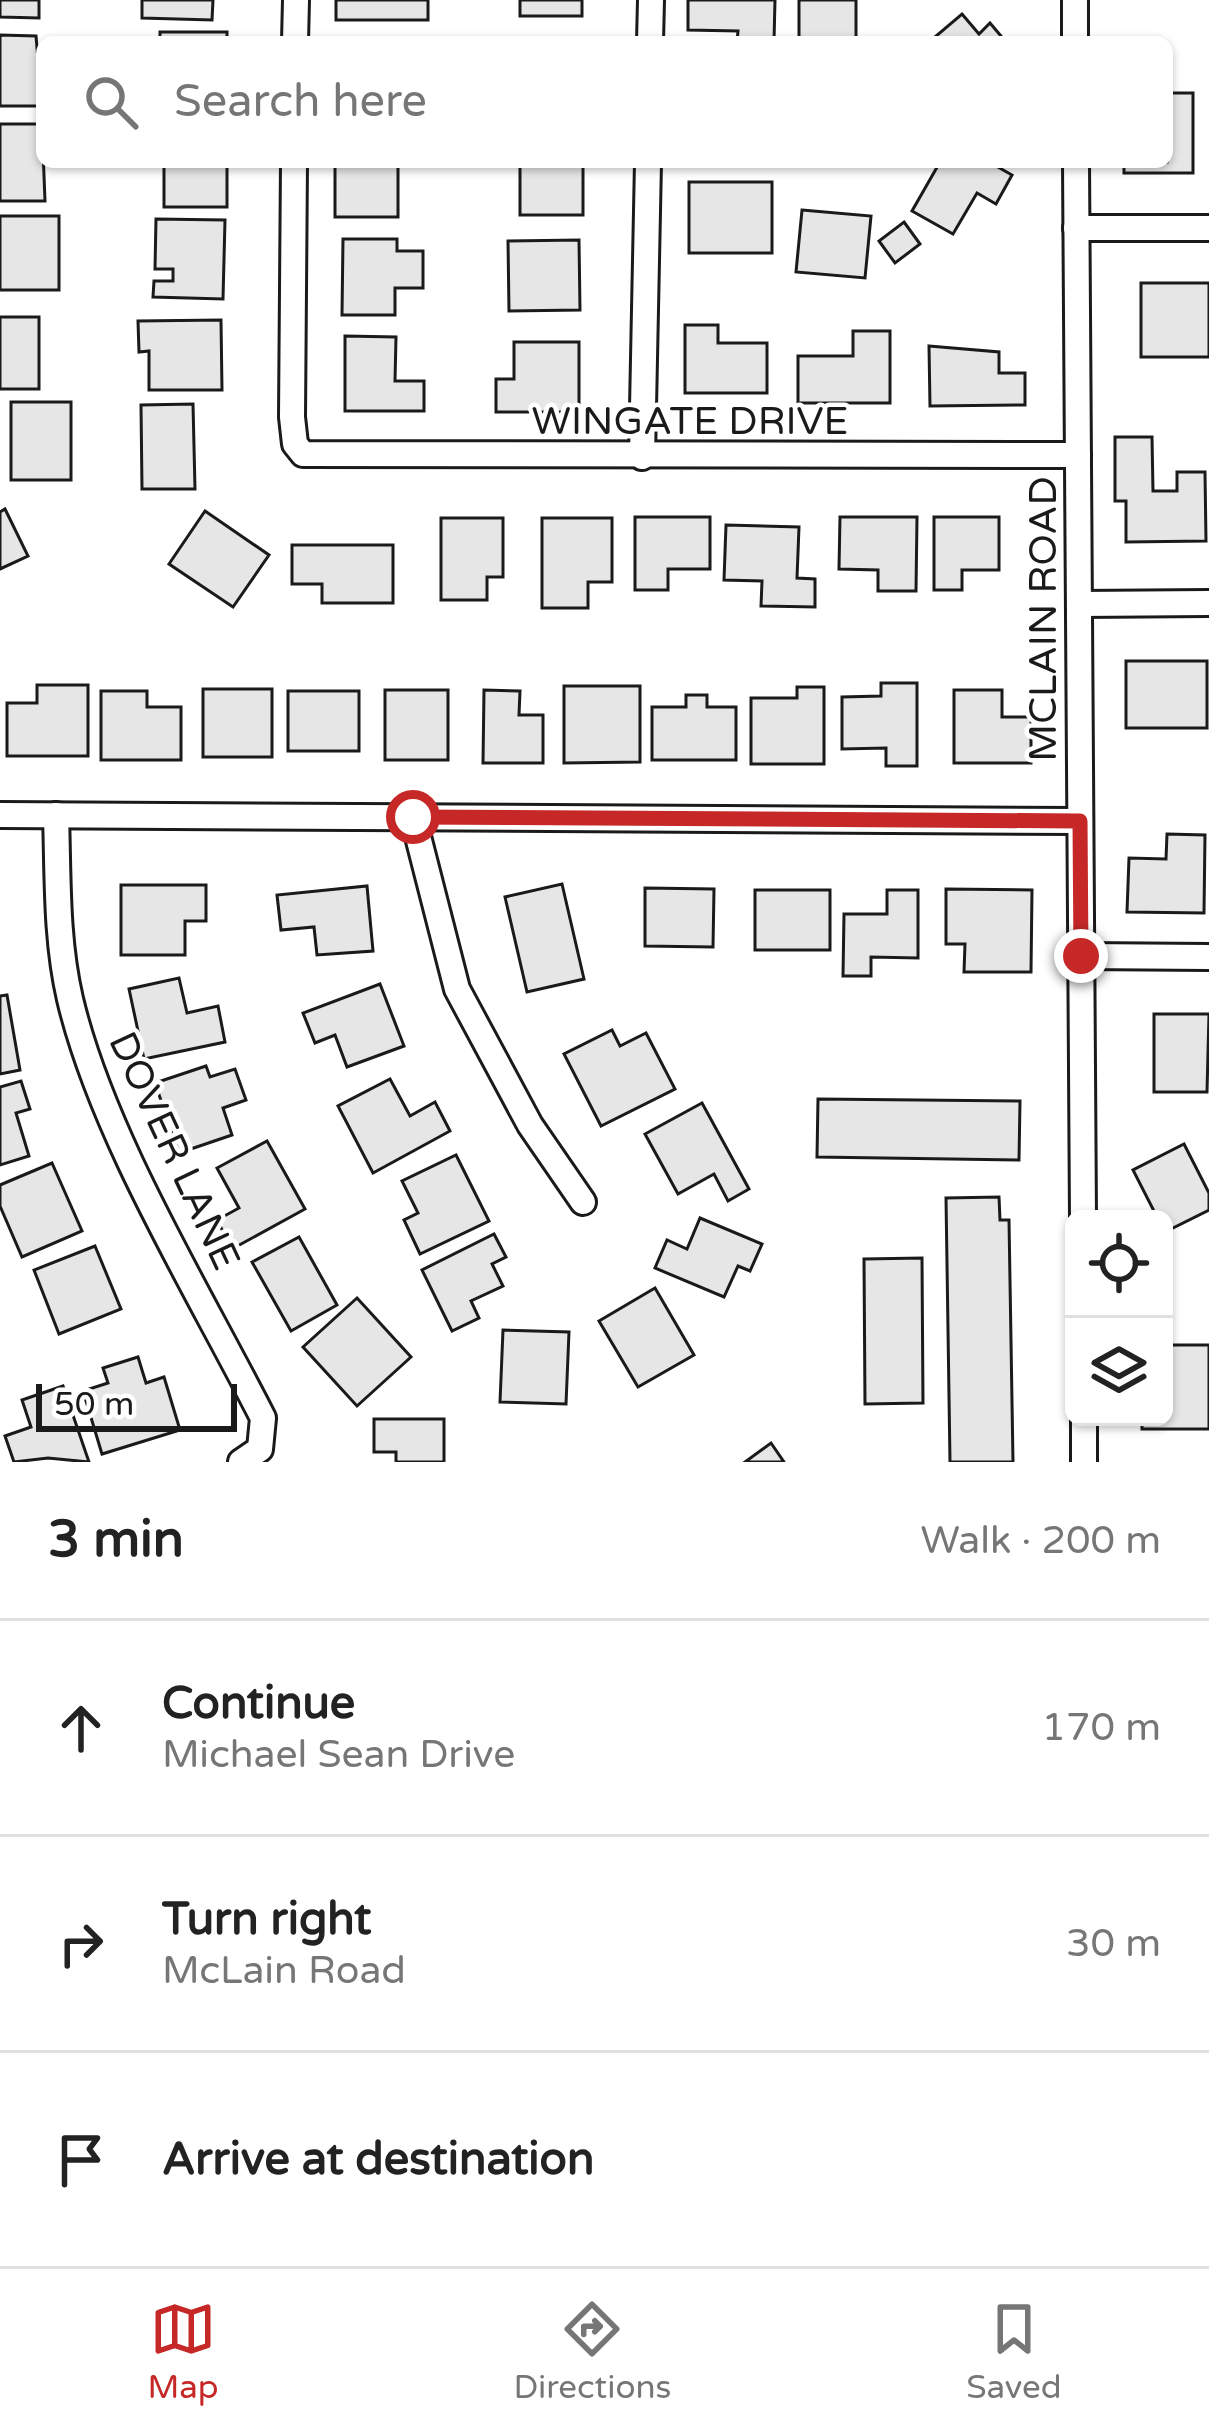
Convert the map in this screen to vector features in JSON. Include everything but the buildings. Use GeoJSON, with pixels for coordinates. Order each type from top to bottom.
{"type":"FeatureCollection","features":[{"type":"Feature","properties":{"kind":"street"},"geometry":{"type":"LineString","coordinates":[[296,0],[296,36]]}},
{"type":"Feature","properties":{"kind":"street"},"geometry":{"type":"LineString","coordinates":[[650,36],[651,0]]}},
{"type":"Feature","properties":{"kind":"street"},"geometry":{"type":"LineString","coordinates":[[1075,0],[1075,36]]}},
{"type":"Feature","properties":{"kind":"street","name":"WINGATE DRIVE"},"geometry":{"type":"LineString","coordinates":[[295,168],[292,417],[295,444],[303,454],[1078,455]]}},
{"type":"Feature","properties":{"kind":"street"},"geometry":{"type":"LineString","coordinates":[[642,457],[648,168]]}},
{"type":"Feature","properties":{"kind":"street","name":"MCLAIN ROAD"},"geometry":{"type":"LineString","coordinates":[[1076,168],[1083,1210]]}},
{"type":"Feature","properties":{"kind":"street"},"geometry":{"type":"LineString","coordinates":[[1076,227],[1209,228]]}},
{"type":"Feature","properties":{"kind":"street"},"geometry":{"type":"LineString","coordinates":[[1079,604],[1209,603]]}},
{"type":"Feature","properties":{"kind":"street"},"geometry":{"type":"LineString","coordinates":[[0,814],[1080,821]]}},
{"type":"Feature","properties":{"kind":"street","name":"DOVER LANE"},"geometry":{"type":"LineString","coordinates":[[56,815],[61,947],[87,1054],[112,1120],[262,1418],[260,1449],[241,1462]]}},
{"type":"Feature","properties":{"kind":"street"},"geometry":{"type":"LineString","coordinates":[[413,817],[457,989],[530,1125],[583,1202]]}},
{"type":"Feature","properties":{"kind":"street"},"geometry":{"type":"LineString","coordinates":[[1081,956],[1209,957]]}},
{"type":"Feature","properties":{"kind":"street"},"geometry":{"type":"LineString","coordinates":[[1084,1426],[1084,1462]]}},
{"type":"Feature","properties":{"kind":"route"},"geometry":{"type":"LineString","coordinates":[[413,817],[1080,821],[1081,956]]}}]}
